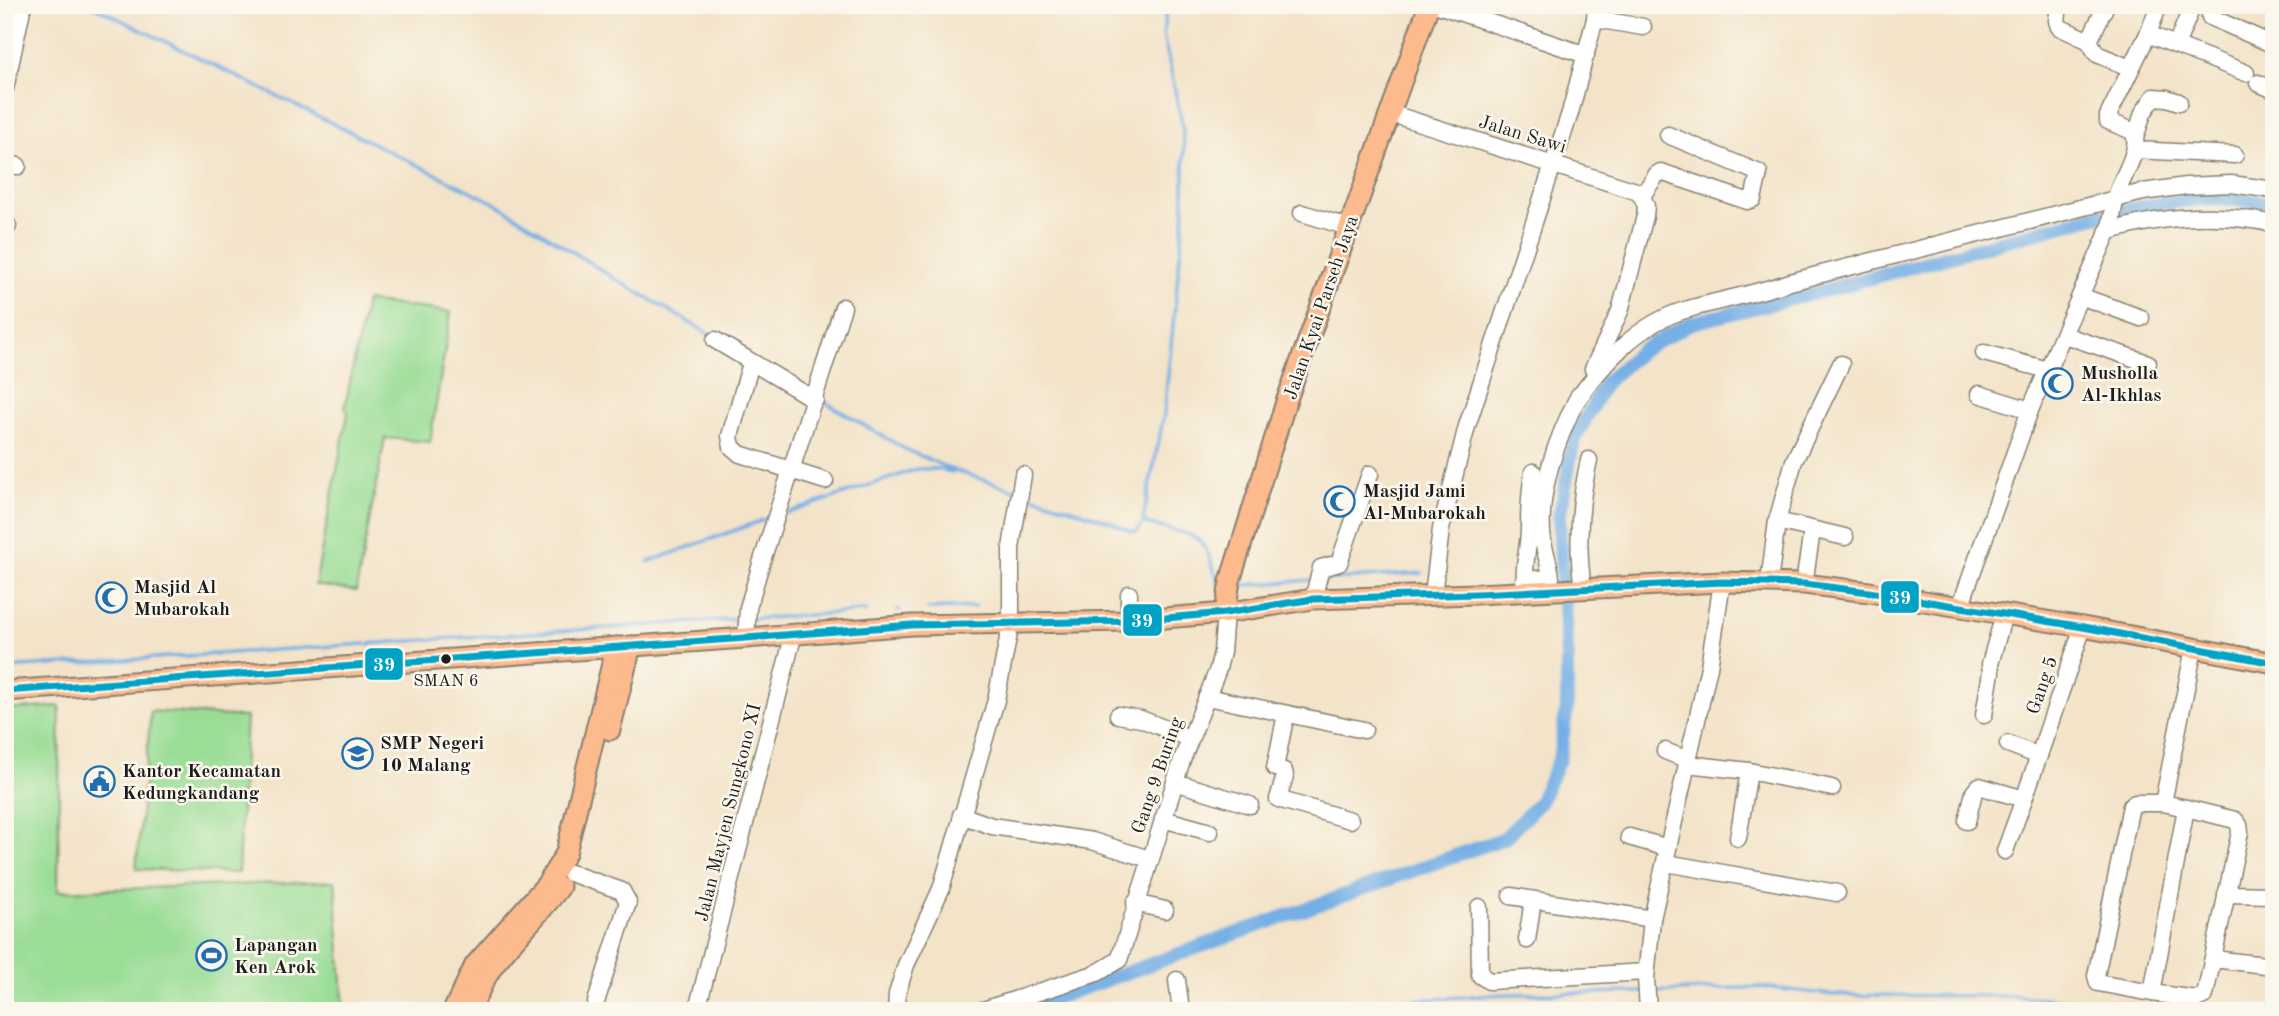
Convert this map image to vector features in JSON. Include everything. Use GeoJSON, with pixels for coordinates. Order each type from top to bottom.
{"type":"FeatureCollection","features":[{"type":"Feature","properties":{"kind":"main road","name":"Jalan Kyai Parseh Jaya"},"geometry":{"type":"LineString","coordinates":[[1225,613],[1230,581],[1286,402],[1429,5]]}},
{"type":"Feature","properties":{"kind":"main road"},"geometry":{"type":"LineString","coordinates":[[5,691],[623,646],[746,632],[794,633],[912,625],[1011,612],[1129,606],[1225,613],[1316,587],[1433,585],[1550,575],[1581,589],[1722,582],[1804,584],[2083,627],[2274,663]]}},
{"type":"Feature","properties":{"kind":"main road"},"geometry":{"type":"LineString","coordinates":[[470,1011],[482,983],[496,962],[539,915],[570,873],[590,810],[623,646]]}},
{"type":"Feature","properties":{"kind":"main road"},"geometry":{"type":"LineString","coordinates":[[453,1011],[475,965],[546,885],[566,853],[623,646]]}},
{"type":"Feature","properties":{"kind":"street"},"geometry":{"type":"LineString","coordinates":[[5,89],[23,5]]}},
{"type":"Feature","properties":{"kind":"street"},"geometry":{"type":"LineString","coordinates":[[1438,5],[1586,55]]}},
{"type":"Feature","properties":{"kind":"street"},"geometry":{"type":"LineString","coordinates":[[2059,5],[2059,27],[2089,41],[2097,54],[2130,68]]}},
{"type":"Feature","properties":{"kind":"street"},"geometry":{"type":"LineString","coordinates":[[2089,41],[2106,5]]}},
{"type":"Feature","properties":{"kind":"street"},"geometry":{"type":"LineString","coordinates":[[2159,5],[2108,121],[2135,142],[2235,155]]}},
{"type":"Feature","properties":{"kind":"street"},"geometry":{"type":"LineString","coordinates":[[2176,45],[2193,5]]}},
{"type":"Feature","properties":{"kind":"street"},"geometry":{"type":"LineString","coordinates":[[1433,585],[1448,495],[1466,426],[1570,113],[1596,12],[1643,27]]}},
{"type":"Feature","properties":{"kind":"street"},"geometry":{"type":"LineString","coordinates":[[2210,18],[2274,45]]}},
{"type":"Feature","properties":{"kind":"street"},"geometry":{"type":"LineString","coordinates":[[2148,34],[2274,90]]}},
{"type":"Feature","properties":{"kind":"street"},"geometry":{"type":"LineString","coordinates":[[1960,607],[2030,410],[2108,230],[2143,113],[2154,97],[2179,102]]}},
{"type":"Feature","properties":{"kind":"street","name":"Jalan Sawi"},"geometry":{"type":"LineString","coordinates":[[1389,113],[1636,191],[1642,196]]}},
{"type":"Feature","properties":{"kind":"street"},"geometry":{"type":"LineString","coordinates":[[1550,575],[1543,540],[1545,491],[1564,427],[1620,311],[1645,216],[1646,206],[1642,196],[1661,172],[1747,201],[1753,199],[1759,173],[1668,135]]}},
{"type":"Feature","properties":{"kind":"street"},"geometry":{"type":"LineString","coordinates":[[1575,403],[1597,372],[1615,354],[1652,325],[1684,310],[1758,294],[1790,282],[2143,192],[2231,184],[2274,190]]}},
{"type":"Feature","properties":{"kind":"street"},"geometry":{"type":"LineString","coordinates":[[1302,213],[1348,227]]}},
{"type":"Feature","properties":{"kind":"street"},"geometry":{"type":"LineString","coordinates":[[2108,230],[2152,222],[2229,216],[2274,224]]}},
{"type":"Feature","properties":{"kind":"street"},"geometry":{"type":"LineString","coordinates":[[2080,296],[2141,318]]}},
{"type":"Feature","properties":{"kind":"street"},"geometry":{"type":"LineString","coordinates":[[746,632],[748,608],[772,524],[844,307]]}},
{"type":"Feature","properties":{"kind":"street"},"geometry":{"type":"LineString","coordinates":[[2064,335],[2148,363]]}},
{"type":"Feature","properties":{"kind":"street"},"geometry":{"type":"LineString","coordinates":[[715,340],[815,400]]}},
{"type":"Feature","properties":{"kind":"street"},"geometry":{"type":"LineString","coordinates":[[1984,353],[2048,370]]}},
{"type":"Feature","properties":{"kind":"street"},"geometry":{"type":"LineString","coordinates":[[751,363],[730,436],[732,447],[740,454],[825,481]]}},
{"type":"Feature","properties":{"kind":"street"},"geometry":{"type":"LineString","coordinates":[[1769,583],[1777,521],[1794,461],[1841,364]]}},
{"type":"Feature","properties":{"kind":"street"},"geometry":{"type":"LineString","coordinates":[[1979,394],[2030,410]]}},
{"type":"Feature","properties":{"kind":"street"},"geometry":{"type":"LineString","coordinates":[[1581,589],[1578,529],[1581,492],[1589,460]]}},
{"type":"Feature","properties":{"kind":"street"},"geometry":{"type":"LineString","coordinates":[[1525,577],[1528,502],[1533,472]]}},
{"type":"Feature","properties":{"kind":"street"},"geometry":{"type":"LineString","coordinates":[[1316,587],[1321,568],[1339,563],[1370,474]]}},
{"type":"Feature","properties":{"kind":"street"},"geometry":{"type":"LineString","coordinates":[[896,1011],[897,993],[905,965],[941,889],[996,701],[1011,612],[1012,537],[1020,487]]}},
{"type":"Feature","properties":{"kind":"street"},"geometry":{"type":"LineString","coordinates":[[1777,521],[1844,537]]}},
{"type":"Feature","properties":{"kind":"street"},"geometry":{"type":"LineString","coordinates":[[1804,584],[1812,531]]}},
{"type":"Feature","properties":{"kind":"street"},"geometry":{"type":"LineString","coordinates":[[1648,1011],[1646,975],[1652,919],[1709,667],[1722,582]]}},
{"type":"Feature","properties":{"kind":"street","name":"Gang 9 Buring"},"geometry":{"type":"LineString","coordinates":[[981,1011],[1097,973],[1119,960],[1189,738],[1207,697],[1222,652],[1225,613]]}},
{"type":"Feature","properties":{"kind":"street"},"geometry":{"type":"LineString","coordinates":[[1984,715],[1992,672],[1990,664],[2004,614]]}},
{"type":"Feature","properties":{"kind":"street","name":"Gang 5"},"geometry":{"type":"LineString","coordinates":[[2005,850],[2083,627]]}},
{"type":"Feature","properties":{"kind":"street","name":"Jalan Mayjen Sungkono XI"},"geometry":{"type":"LineString","coordinates":[[699,1002],[794,633]]}},
{"type":"Feature","properties":{"kind":"street"},"geometry":{"type":"LineString","coordinates":[[2163,803],[2194,648]]}},
{"type":"Feature","properties":{"kind":"street"},"geometry":{"type":"LineString","coordinates":[[1207,697],[1364,730]]}},
{"type":"Feature","properties":{"kind":"street"},"geometry":{"type":"LineString","coordinates":[[1286,714],[1276,768],[1284,771],[1285,776],[1278,799],[1350,820]]}},
{"type":"Feature","properties":{"kind":"street"},"geometry":{"type":"LineString","coordinates":[[1118,715],[1141,719],[1189,738]]}},
{"type":"Feature","properties":{"kind":"street"},"geometry":{"type":"LineString","coordinates":[[2008,744],[2039,756]]}},
{"type":"Feature","properties":{"kind":"street"},"geometry":{"type":"LineString","coordinates":[[1665,751],[1688,762],[1832,788]]}},
{"type":"Feature","properties":{"kind":"street"},"geometry":{"type":"LineString","coordinates":[[1738,838],[1749,771]]}},
{"type":"Feature","properties":{"kind":"street"},"geometry":{"type":"LineString","coordinates":[[1175,782],[1250,805]]}},
{"type":"Feature","properties":{"kind":"street"},"geometry":{"type":"LineString","coordinates":[[1967,821],[1974,792],[1979,786],[2024,799]]}},
{"type":"Feature","properties":{"kind":"street"},"geometry":{"type":"LineString","coordinates":[[2136,803],[2163,803],[2235,820],[2239,825],[2213,960],[2202,998],[2152,993],[2098,982],[2096,976],[2131,806],[2136,803]]}},
{"type":"Feature","properties":{"kind":"street"},"geometry":{"type":"LineString","coordinates":[[2152,993],[2186,808]]}},
{"type":"Feature","properties":{"kind":"street"},"geometry":{"type":"LineString","coordinates":[[961,815],[992,826],[1092,841],[1149,859]]}},
{"type":"Feature","properties":{"kind":"street"},"geometry":{"type":"LineString","coordinates":[[1163,819],[1210,832]]}},
{"type":"Feature","properties":{"kind":"street"},"geometry":{"type":"LineString","coordinates":[[1629,837],[1667,855],[1837,893]]}},
{"type":"Feature","properties":{"kind":"street"},"geometry":{"type":"LineString","coordinates":[[570,873],[622,891],[628,902],[596,1002]]}},
{"type":"Feature","properties":{"kind":"street"},"geometry":{"type":"LineString","coordinates":[[2226,894],[2274,895]]}},
{"type":"Feature","properties":{"kind":"street"},"geometry":{"type":"LineString","coordinates":[[1511,896],[1652,919]]}},
{"type":"Feature","properties":{"kind":"street"},"geometry":{"type":"LineString","coordinates":[[1527,940],[1533,900]]}},
{"type":"Feature","properties":{"kind":"street"},"geometry":{"type":"LineString","coordinates":[[1136,903],[1165,910]]}},
{"type":"Feature","properties":{"kind":"street"},"geometry":{"type":"LineString","coordinates":[[1479,907],[1482,979],[1489,981],[1646,975]]}},
{"type":"Feature","properties":{"kind":"street"},"geometry":{"type":"LineString","coordinates":[[2213,960],[2274,966]]}},
{"type":"Feature","properties":{"kind":"street"},"geometry":{"type":"LineString","coordinates":[[1177,980],[1181,1011]]}},
{"type":"Feature","properties":{"kind":"green space"},"geometry":{"type":"Polygon","coordinates":[[[366,301],[451,312],[430,442],[385,438],[356,591],[315,585],[366,301]]]}},
{"type":"Feature","properties":{"kind":"green space"},"geometry":{"type":"Polygon","coordinates":[[[60,706],[58,891],[335,881],[344,1011],[5,1011],[5,710],[60,706]]]}},
{"type":"Feature","properties":{"kind":"green space"},"geometry":{"type":"Polygon","coordinates":[[[151,711],[246,717],[238,873],[136,869],[151,711]]]}},
{"type":"Feature","properties":{"kind":"waterway"},"geometry":{"type":"LineString","coordinates":[[91,5],[499,205],[612,277],[711,335]]}},
{"type":"Feature","properties":{"kind":"waterway"},"geometry":{"type":"LineString","coordinates":[[1167,5],[1163,34],[1182,123],[1184,216],[1164,414],[1143,520],[1147,524],[1197,539],[1208,554],[1219,586]]}},
{"type":"Feature","properties":{"kind":"waterway"},"geometry":{"type":"LineString","coordinates":[[1019,1011],[1505,838],[1539,803],[1559,760],[1567,707],[1567,656],[1559,518],[1574,440],[1605,383],[1642,350],[1691,323],[1827,290],[2095,216],[2163,203],[2214,198],[2274,203]]}},
{"type":"Feature","properties":{"kind":"waterway"},"geometry":{"type":"LineString","coordinates":[[825,402],[903,448],[950,469],[1015,490]]}},
{"type":"Feature","properties":{"kind":"waterway"},"geometry":{"type":"LineString","coordinates":[[788,513],[917,469],[952,472]]}},
{"type":"Feature","properties":{"kind":"waterway"},"geometry":{"type":"LineString","coordinates":[[1026,494],[1109,521],[1130,531],[1137,532],[1144,521]]}},
{"type":"Feature","properties":{"kind":"waterway"},"geometry":{"type":"LineString","coordinates":[[648,562],[763,520]]}},
{"type":"Feature","properties":{"kind":"waterway"},"geometry":{"type":"LineString","coordinates":[[1323,580],[1422,573]]}},
{"type":"Feature","properties":{"kind":"waterway"},"geometry":{"type":"LineString","coordinates":[[1235,586],[1311,580]]}},
{"type":"Feature","properties":{"kind":"waterway"},"geometry":{"type":"LineString","coordinates":[[928,609],[975,607]]}},
{"type":"Feature","properties":{"kind":"waterway"},"geometry":{"type":"LineString","coordinates":[[752,619],[866,611]]}},
{"type":"Feature","properties":{"kind":"waterway"},"geometry":{"type":"LineString","coordinates":[[5,668],[741,619]]}},
{"type":"Feature","properties":{"kind":"waterway"},"geometry":{"type":"LineString","coordinates":[[1651,992],[1761,987],[1835,995],[2014,996],[2126,1004],[2162,1011]]}},
{"type":"Feature","properties":{"kind":"waterway"},"geometry":{"type":"LineString","coordinates":[[1252,1011],[1505,994],[1644,992]]}},
{"type":"Feature","properties":{"kind":"transit line","name":"39"},"geometry":{"type":"LineString","coordinates":[[5,691],[912,625],[1129,621],[1225,613],[1313,599],[1722,582],[1804,584],[1869,592],[2083,627],[2274,663]]}},
{"type":"Feature","properties":{"kind":"place","name":"Musholla Al-Ikhlas"},"geometry":{"type":"Point","coordinates":[2058,383]}},
{"type":"Feature","properties":{"kind":"place","name":"Masjid Jami Al-Mubarokah"},"geometry":{"type":"Point","coordinates":[1340,501]}},
{"type":"Feature","properties":{"kind":"place","name":"Masjid Al Mubarokah"},"geometry":{"type":"Point","coordinates":[111,597]}},
{"type":"Feature","properties":{"kind":"place","name":"SMAN 6"},"geometry":{"type":"Point","coordinates":[446,659]}},
{"type":"Feature","properties":{"kind":"place","name":"SMP Negeri 10 Malang"},"geometry":{"type":"Point","coordinates":[357,753]}},
{"type":"Feature","properties":{"kind":"place","name":"Kantor Kecamatan Kedungkandang"},"geometry":{"type":"Point","coordinates":[99,781]}},
{"type":"Feature","properties":{"kind":"place","name":"Lapangan Ken Arok"},"geometry":{"type":"Point","coordinates":[211,955]}}]}
